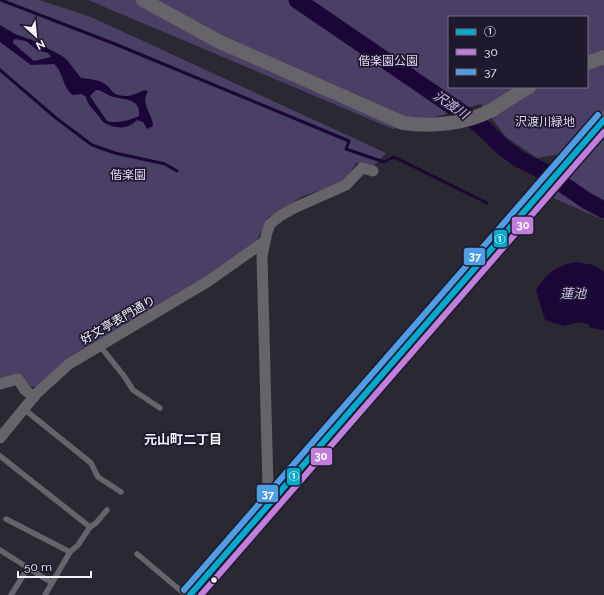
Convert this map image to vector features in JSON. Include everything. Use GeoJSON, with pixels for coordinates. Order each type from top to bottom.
{"type":"FeatureCollection","features":[{"type":"Feature","properties":{"kind":"main road"},"geometry":{"type":"LineString","coordinates":[[190,595],[520,214],[604,120]]}},
{"type":"Feature","properties":{"kind":"street"},"geometry":{"type":"LineString","coordinates":[[144,0],[218,41],[403,123],[428,125],[450,123],[470,118],[491,110],[528,88]]}},
{"type":"Feature","properties":{"kind":"street"},"geometry":{"type":"LineString","coordinates":[[588,63],[604,57]]}},
{"type":"Feature","properties":{"kind":"street"},"geometry":{"type":"LineString","coordinates":[[270,502],[268,487],[262,256],[264,242],[270,224],[280,216],[346,185],[362,168],[373,171]]}},
{"type":"Feature","properties":{"kind":"street","name":"好文亭表門通り"},"geometry":{"type":"LineString","coordinates":[[0,438],[34,397],[69,364],[207,282],[264,242]]}},
{"type":"Feature","properties":{"kind":"street"},"geometry":{"type":"LineString","coordinates":[[0,384],[18,379],[25,390],[34,397]]}},
{"type":"Feature","properties":{"kind":"lane"},"geometry":{"type":"LineString","coordinates":[[100,346],[124,376],[133,390],[160,408]]}},
{"type":"Feature","properties":{"kind":"lane"},"geometry":{"type":"LineString","coordinates":[[24,409],[91,463],[98,477],[121,492]]}},
{"type":"Feature","properties":{"kind":"lane"},"geometry":{"type":"LineString","coordinates":[[0,456],[90,527]]}},
{"type":"Feature","properties":{"kind":"lane"},"geometry":{"type":"LineString","coordinates":[[45,595],[70,552],[78,545],[90,527],[96,523],[108,510]]}},
{"type":"Feature","properties":{"kind":"lane"},"geometry":{"type":"LineString","coordinates":[[6,519],[70,552]]}},
{"type":"Feature","properties":{"kind":"lane"},"geometry":{"type":"LineString","coordinates":[[0,550],[52,583]]}},
{"type":"Feature","properties":{"kind":"lane"},"geometry":{"type":"LineString","coordinates":[[137,554],[186,595]]}},
{"type":"Feature","properties":{"kind":"lane"},"geometry":{"type":"LineString","coordinates":[[10,595],[28,568]]}},
{"type":"Feature","properties":{"kind":"green space","name":"偕楽園"},"geometry":{"type":"Polygon","coordinates":[[[0,0],[39,0],[91,17],[386,153],[373,167],[356,163],[345,182],[303,196],[267,218],[257,241],[242,254],[40,386],[25,388],[0,381],[0,0]]]}},
{"type":"Feature","properties":{"kind":"green space","name":"偕楽園公園"},"geometry":{"type":"Polygon","coordinates":[[[88,0],[604,0],[604,220],[553,198],[590,149],[537,158],[506,137],[481,104],[393,129],[88,0]]]}},
{"type":"Feature","properties":{"kind":"water"},"geometry":{"type":"Polygon","coordinates":[[[0,25],[15,34],[32,40],[62,56],[81,78],[102,82],[118,95],[129,96],[144,90],[148,91],[145,101],[153,126],[147,129],[143,122],[137,120],[125,127],[116,127],[103,122],[91,107],[86,97],[82,94],[73,95],[69,92],[60,72],[54,64],[31,65],[0,42],[0,25]],[[15,39],[13,43],[34,61],[51,57],[48,53],[37,50],[26,41],[15,39]],[[96,90],[90,96],[107,121],[123,121],[139,116],[138,106],[132,101],[96,90]]]}},
{"type":"Feature","properties":{"kind":"water"},"geometry":{"type":"Polygon","coordinates":[[[560,177],[589,198],[604,206],[604,213],[585,204],[556,183],[560,177]]]}},
{"type":"Feature","properties":{"kind":"water","name":"蓮池"},"geometry":{"type":"Polygon","coordinates":[[[577,262],[593,265],[604,272],[604,330],[591,328],[588,324],[579,322],[564,326],[545,320],[536,290],[549,274],[557,268],[577,262]]]}},
{"type":"Feature","properties":{"kind":"waterway"},"geometry":{"type":"LineString","coordinates":[[1,0],[115,44],[349,141],[346,149],[384,162],[394,157],[487,203]]}},
{"type":"Feature","properties":{"kind":"waterway","name":"沢渡川"},"geometry":{"type":"LineString","coordinates":[[297,0],[480,125],[504,148],[519,159],[545,172],[587,201],[604,210]]}},
{"type":"Feature","properties":{"kind":"waterway"},"geometry":{"type":"LineString","coordinates":[[0,70],[56,118],[92,145],[115,153],[165,164],[177,171]]}},
{"type":"Feature","properties":{"kind":"transit line","name":"37"},"geometry":{"type":"LineString","coordinates":[[184,590],[598,115]]}},
{"type":"Feature","properties":{"kind":"transit line","name":"①"},"geometry":{"type":"LineString","coordinates":[[190,595],[604,120]]}},
{"type":"Feature","properties":{"kind":"transit line","name":"30"},"geometry":{"type":"LineString","coordinates":[[201,595],[604,132]]}},
{"type":"Feature","properties":{"kind":"district","name":"元山町二丁目"},"geometry":{"type":"Point","coordinates":[183,439]}},
{"type":"Feature","properties":{"kind":"park label","name":"沢渡川緑地"},"geometry":{"type":"Point","coordinates":[545,122]}}]}
